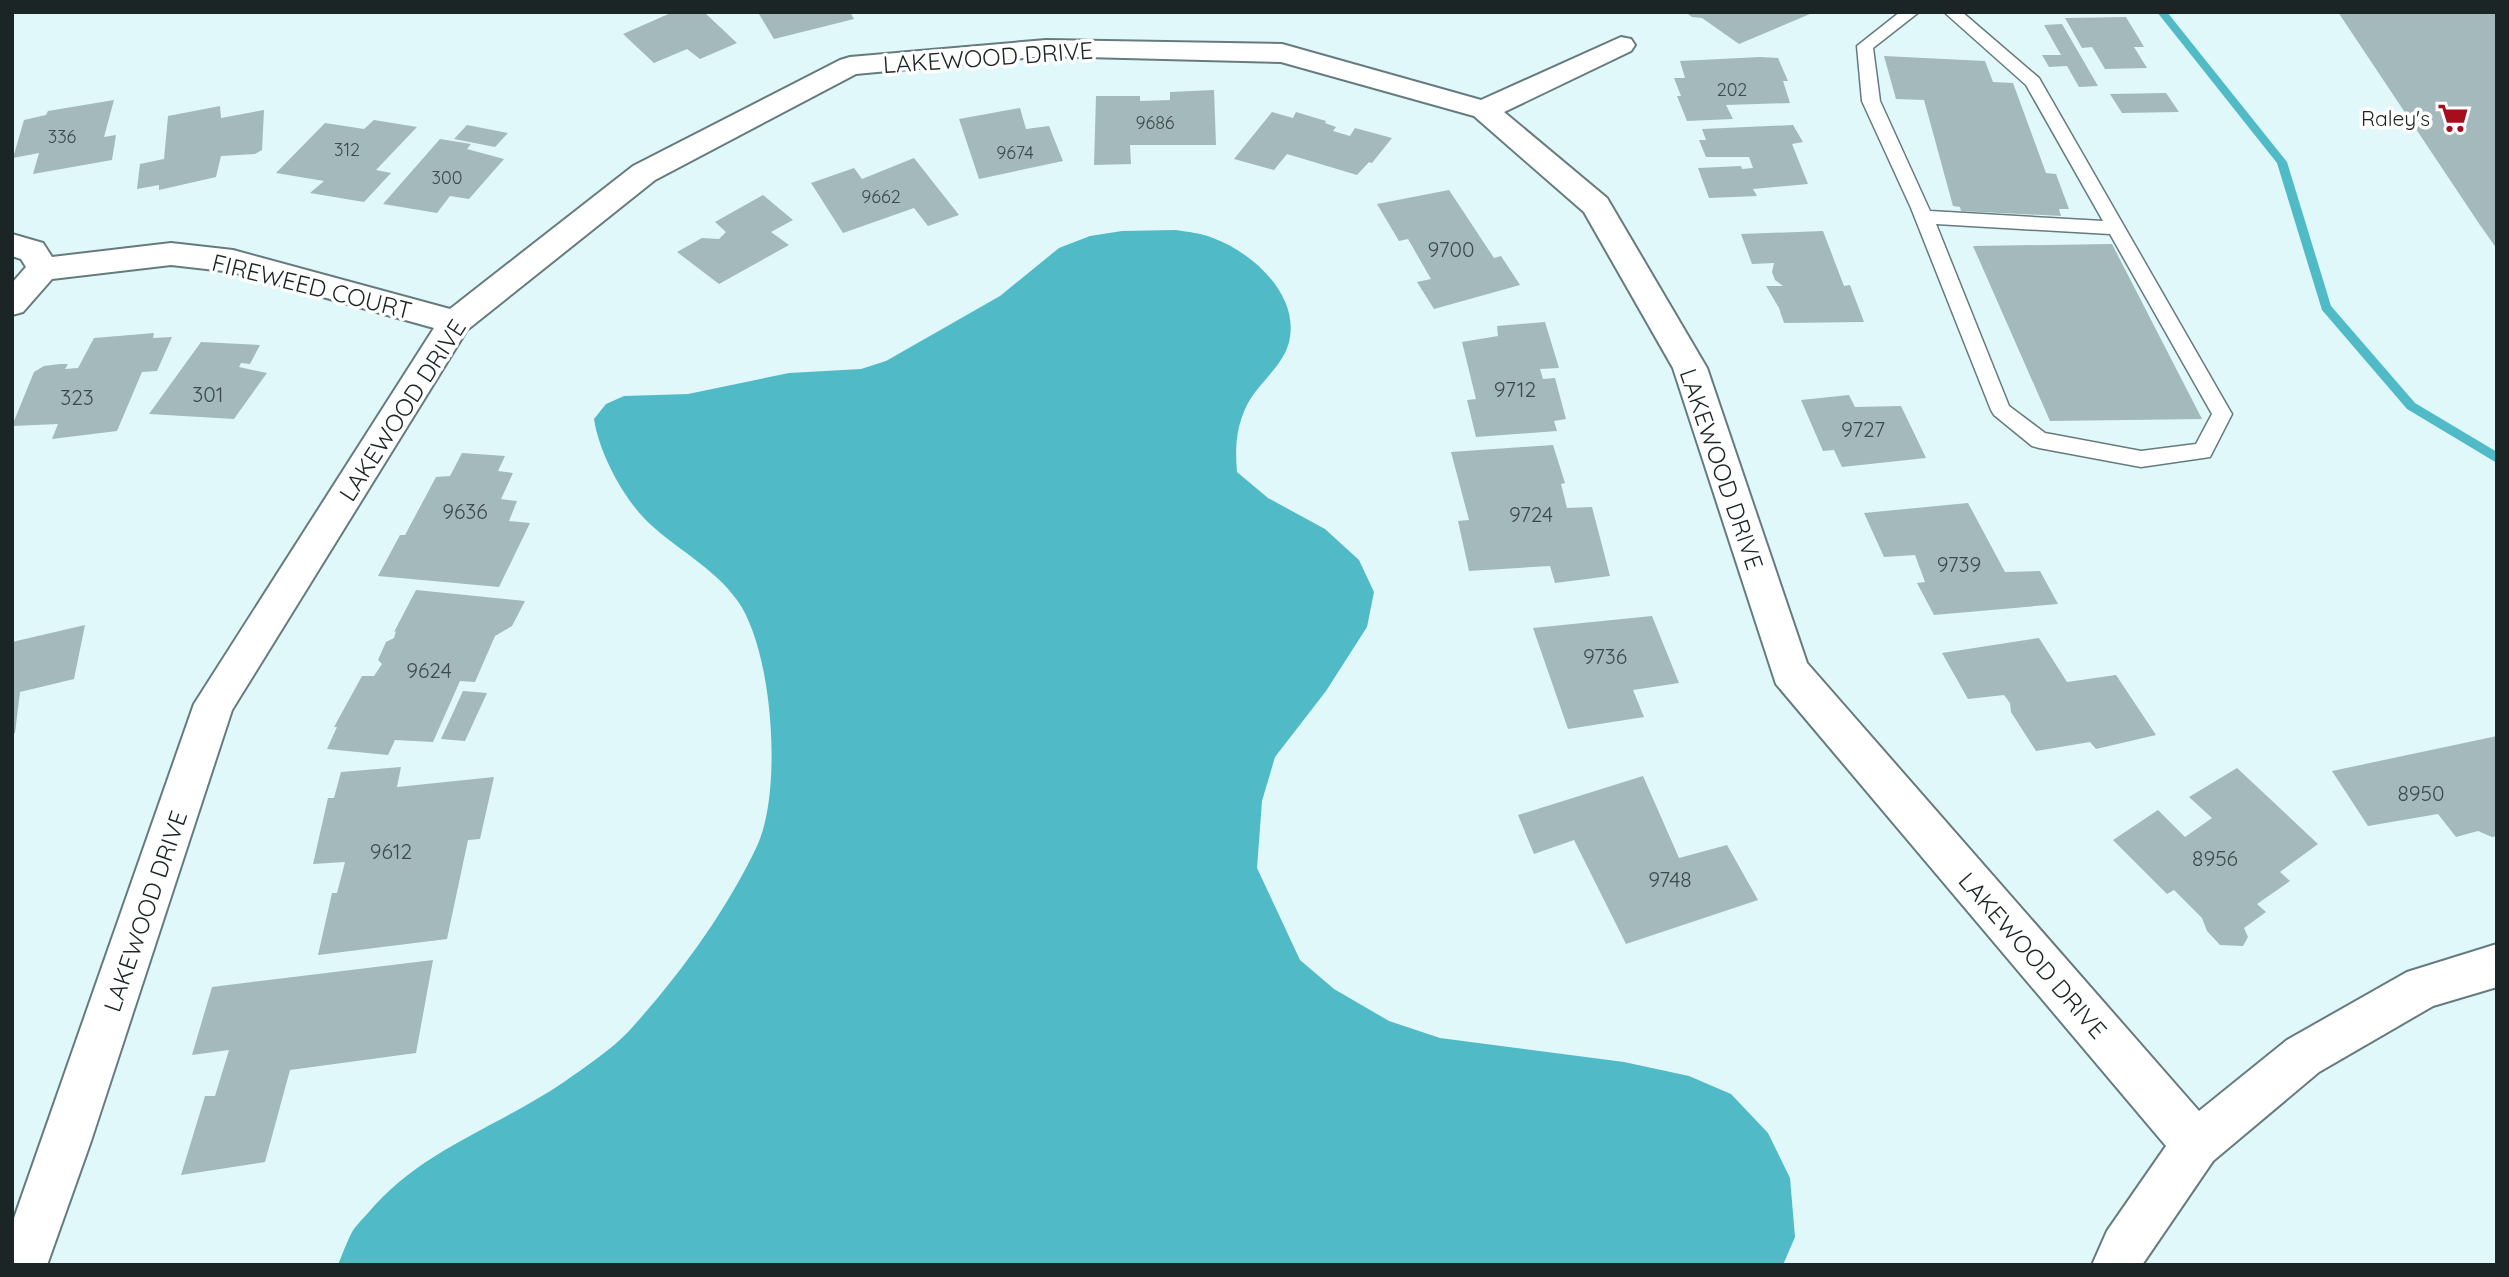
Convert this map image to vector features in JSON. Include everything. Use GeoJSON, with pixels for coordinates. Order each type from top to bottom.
{"type":"FeatureCollection","features":[{"type":"Feature","properties":{"kind":"street"},"geometry":{"type":"LineString","coordinates":[[1484,110],[1621,46]]}},
{"type":"Feature","properties":{"kind":"street","name":"LAKEWOOD DRIVE"},"geometry":{"type":"LineString","coordinates":[[22,1265],[72,1128],[214,704],[455,322],[644,173],[850,66],[1046,48],[1282,53],[1484,110],[1596,205],[1690,368],[1790,672],[2196,1144]]}},
{"type":"Feature","properties":{"kind":"street"},"geometry":{"type":"LineString","coordinates":[[12,245],[32,251],[43,269],[12,304]]}},
{"type":"Feature","properties":{"kind":"street","name":"FIREWEED COURT"},"geometry":{"type":"LineString","coordinates":[[43,269],[170,254],[233,261],[455,322]]}},
{"type":"Feature","properties":{"kind":"street"},"geometry":{"type":"LineString","coordinates":[[2117,1265],[2124,1248],[2196,1144],[2303,1056],[2423,987],[2497,965]]}},
{"type":"Feature","properties":{"kind":"lane"},"geometry":{"type":"LineString","coordinates":[[1911,12],[1865,46],[1871,101],[1923,217],[2001,410],[2039,440],[2141,459],[2203,451],[2222,414],[2033,82],[1952,12]]}},
{"type":"Feature","properties":{"kind":"lane"},"geometry":{"type":"LineString","coordinates":[[1923,217],[2116,228]]}},
{"type":"Feature","properties":{"kind":"water"},"geometry":{"type":"Polygon","coordinates":[[[1176,230],[1208,236],[1228,244],[1256,264],[1279,290],[1290,320],[1290,337],[1283,356],[1252,396],[1243,413],[1237,438],[1237,472],[1268,498],[1325,529],[1359,560],[1374,592],[1367,627],[1326,691],[1275,757],[1262,801],[1257,868],[1300,960],[1334,989],[1389,1021],[1440,1038],[1624,1062],[1689,1076],[1731,1094],[1768,1133],[1790,1178],[1795,1237],[1783,1265],[338,1265],[353,1231],[389,1191],[411,1172],[564,1082],[606,1052],[629,1031],[683,966],[716,919],[745,871],[765,822],[772,757],[770,721],[759,651],[749,622],[737,600],[718,578],[650,524],[622,489],[601,446],[594,419],[606,404],[624,396],[688,394],[789,373],[861,369],[886,361],[1000,296],[1059,248],[1090,236],[1122,231],[1176,230]]]}},
{"type":"Feature","properties":{"kind":"building"},"geometry":{"type":"Polygon","coordinates":[[[673,12],[704,12],[737,43],[700,59],[687,49],[654,63],[623,34],[673,12]]]}},
{"type":"Feature","properties":{"kind":"building"},"geometry":{"type":"Polygon","coordinates":[[[850,12],[854,19],[774,39],[759,14],[850,12]]]}},
{"type":"Feature","properties":{"kind":"building"},"geometry":{"type":"Polygon","coordinates":[[[1685,12],[1810,14],[1739,44],[1702,18],[1692,17],[1685,12]]]}},
{"type":"Feature","properties":{"kind":"building","name":"Raley's"},"geometry":{"type":"Polygon","coordinates":[[[2338,12],[2497,12],[2497,249],[2480,225],[2338,12]]]}},
{"type":"Feature","properties":{"kind":"building"},"geometry":{"type":"Polygon","coordinates":[[[2126,17],[2144,47],[2134,47],[2147,68],[2105,69],[2092,47],[2082,48],[2065,18],[2126,17]]]}},
{"type":"Feature","properties":{"kind":"building"},"geometry":{"type":"Polygon","coordinates":[[[2062,24],[2098,86],[2079,87],[2067,66],[2049,67],[2042,55],[2061,55],[2044,25],[2062,24]]]}},
{"type":"Feature","properties":{"kind":"building"},"geometry":{"type":"Polygon","coordinates":[[[1884,56],[1985,61],[1993,82],[2013,83],[2046,173],[2056,174],[2069,209],[2059,209],[2061,216],[1961,211],[1960,207],[1953,206],[1924,100],[1896,99],[1884,56]]]}},
{"type":"Feature","properties":{"kind":"building"},"geometry":{"type":"Polygon","coordinates":[[[1778,58],[1788,81],[1783,81],[1790,103],[1726,105],[1733,119],[1687,121],[1677,96],[1681,96],[1674,78],[1685,78],[1680,61],[1778,58]]]}},
{"type":"Feature","properties":{"kind":"building"},"geometry":{"type":"Polygon","coordinates":[[[1214,90],[1216,145],[1130,145],[1131,164],[1094,165],[1096,96],[1140,96],[1140,101],[1170,100],[1170,92],[1214,90]]]}},
{"type":"Feature","properties":{"kind":"building"},"geometry":{"type":"Polygon","coordinates":[[[2166,93],[2179,112],[2122,113],[2110,94],[2166,93]]]}},
{"type":"Feature","properties":{"kind":"building"},"geometry":{"type":"Polygon","coordinates":[[[114,100],[104,137],[116,135],[112,160],[33,174],[39,153],[13,158],[24,120],[46,115],[48,111],[114,100]]]}},
{"type":"Feature","properties":{"kind":"building"},"geometry":{"type":"Polygon","coordinates":[[[220,106],[221,118],[264,110],[262,150],[255,154],[221,156],[216,177],[159,190],[159,185],[137,189],[140,164],[164,159],[168,116],[220,106]]]}},
{"type":"Feature","properties":{"kind":"building"},"geometry":{"type":"Polygon","coordinates":[[[1020,108],[1026,129],[1049,126],[1063,161],[979,179],[959,119],[1020,108]]]}},
{"type":"Feature","properties":{"kind":"building"},"geometry":{"type":"Polygon","coordinates":[[[1272,112],[1293,118],[1296,112],[1326,121],[1325,123],[1336,127],[1333,131],[1350,136],[1355,128],[1392,138],[1372,163],[1369,162],[1357,175],[1287,154],[1274,170],[1234,159],[1272,112]]]}},
{"type":"Feature","properties":{"kind":"building"},"geometry":{"type":"Polygon","coordinates":[[[374,120],[417,127],[376,170],[391,173],[364,202],[310,193],[324,181],[276,173],[325,123],[364,129],[374,120]]]}},
{"type":"Feature","properties":{"kind":"building"},"geometry":{"type":"Polygon","coordinates":[[[467,125],[508,133],[495,147],[454,139],[467,125]]]}},
{"type":"Feature","properties":{"kind":"building"},"geometry":{"type":"Polygon","coordinates":[[[1793,125],[1803,142],[1792,144],[1808,184],[1753,189],[1757,196],[1709,198],[1698,168],[1753,168],[1749,157],[1706,157],[1699,140],[1706,140],[1702,129],[1793,125]]]}},
{"type":"Feature","properties":{"kind":"building"},"geometry":{"type":"Polygon","coordinates":[[[440,139],[471,144],[467,149],[504,159],[469,199],[450,196],[437,213],[383,204],[440,139]]]}},
{"type":"Feature","properties":{"kind":"building"},"geometry":{"type":"Polygon","coordinates":[[[914,158],[959,215],[928,226],[914,208],[843,233],[811,183],[854,168],[862,179],[914,158]]]}},
{"type":"Feature","properties":{"kind":"building"},"geometry":{"type":"Polygon","coordinates":[[[1449,190],[1494,258],[1501,256],[1520,285],[1434,309],[1417,282],[1431,279],[1408,239],[1399,241],[1377,204],[1449,190]]]}},
{"type":"Feature","properties":{"kind":"building"},"geometry":{"type":"Polygon","coordinates":[[[763,195],[793,220],[771,232],[789,245],[719,284],[677,252],[702,238],[719,239],[726,232],[715,222],[763,195]]]}},
{"type":"Feature","properties":{"kind":"building"},"geometry":{"type":"Polygon","coordinates":[[[1823,231],[1844,286],[1850,285],[1864,322],[1784,323],[1766,286],[1783,286],[1775,280],[1772,272],[1774,263],[1752,264],[1741,234],[1823,231]]]}},
{"type":"Feature","properties":{"kind":"building"},"geometry":{"type":"Polygon","coordinates":[[[2112,244],[2202,419],[2050,421],[1973,246],[2112,244]]]}},
{"type":"Feature","properties":{"kind":"building"},"geometry":{"type":"Polygon","coordinates":[[[1545,322],[1559,368],[1540,369],[1543,379],[1555,378],[1566,419],[1554,421],[1557,431],[1476,437],[1467,400],[1476,399],[1462,342],[1498,336],[1497,326],[1545,322]]]}},
{"type":"Feature","properties":{"kind":"building"},"geometry":{"type":"Polygon","coordinates":[[[154,333],[153,338],[172,337],[157,371],[142,372],[117,431],[52,439],[58,424],[12,426],[34,372],[44,366],[60,364],[68,364],[65,369],[78,368],[94,338],[154,333]]]}},
{"type":"Feature","properties":{"kind":"building"},"geometry":{"type":"Polygon","coordinates":[[[201,342],[260,345],[250,364],[241,363],[239,367],[267,373],[234,419],[149,414],[201,342]]]}},
{"type":"Feature","properties":{"kind":"building"},"geometry":{"type":"Polygon","coordinates":[[[1849,395],[1855,407],[1901,406],[1926,458],[1842,467],[1834,450],[1823,451],[1801,400],[1849,395]]]}},
{"type":"Feature","properties":{"kind":"building"},"geometry":{"type":"Polygon","coordinates":[[[1553,445],[1565,483],[1561,484],[1567,508],[1592,507],[1610,576],[1555,583],[1550,566],[1469,571],[1458,521],[1469,520],[1451,452],[1553,445]]]}},
{"type":"Feature","properties":{"kind":"building"},"geometry":{"type":"Polygon","coordinates":[[[462,453],[505,456],[498,471],[513,473],[501,499],[517,501],[509,521],[530,523],[499,587],[378,576],[400,535],[405,535],[436,477],[450,476],[462,453]]]}},
{"type":"Feature","properties":{"kind":"building"},"geometry":{"type":"Polygon","coordinates":[[[1968,503],[2005,572],[2040,571],[2058,604],[1934,615],[1917,583],[1925,582],[1915,555],[1884,557],[1864,513],[1968,503]]]}},
{"type":"Feature","properties":{"kind":"building"},"geometry":{"type":"Polygon","coordinates":[[[416,590],[525,601],[512,626],[495,636],[475,682],[460,681],[433,742],[395,740],[388,755],[327,749],[337,727],[334,727],[362,676],[374,676],[382,664],[378,660],[386,642],[394,638],[396,631],[394,632],[416,590]]]}},
{"type":"Feature","properties":{"kind":"building"},"geometry":{"type":"Polygon","coordinates":[[[1652,616],[1679,683],[1633,690],[1644,717],[1568,729],[1533,628],[1652,616]]]}},
{"type":"Feature","properties":{"kind":"building"},"geometry":{"type":"Polygon","coordinates":[[[85,625],[74,679],[20,692],[15,733],[12,734],[12,642],[85,625]]]}},
{"type":"Feature","properties":{"kind":"building"},"geometry":{"type":"Polygon","coordinates":[[[2039,638],[2067,682],[2116,675],[2156,735],[2096,749],[2090,742],[2036,751],[2011,712],[2010,703],[2004,695],[1968,699],[1942,653],[2039,638]]]}},
{"type":"Feature","properties":{"kind":"building"},"geometry":{"type":"Polygon","coordinates":[[[463,691],[487,693],[465,741],[441,739],[463,691]]]}},
{"type":"Feature","properties":{"kind":"building"},"geometry":{"type":"Polygon","coordinates":[[[2497,736],[2497,836],[2492,837],[2478,831],[2456,837],[2438,814],[2368,826],[2332,771],[2497,736]]]}},
{"type":"Feature","properties":{"kind":"building"},"geometry":{"type":"Polygon","coordinates":[[[401,767],[397,787],[494,777],[480,839],[468,840],[447,939],[318,955],[332,893],[337,893],[345,862],[313,864],[328,798],[334,798],[341,772],[401,767]]]}},
{"type":"Feature","properties":{"kind":"building"},"geometry":{"type":"Polygon","coordinates":[[[2237,768],[2318,844],[2280,872],[2290,881],[2257,904],[2266,912],[2244,928],[2248,937],[2243,946],[2220,945],[2207,931],[2202,918],[2174,890],[2167,894],[2113,840],[2158,810],[2185,837],[2212,818],[2189,797],[2237,768]]]}},
{"type":"Feature","properties":{"kind":"building"},"geometry":{"type":"Polygon","coordinates":[[[1643,776],[1679,858],[1727,845],[1758,900],[1626,944],[1574,840],[1534,854],[1518,815],[1643,776]]]}},
{"type":"Feature","properties":{"kind":"building"},"geometry":{"type":"Polygon","coordinates":[[[433,960],[416,1053],[290,1070],[265,1162],[181,1175],[205,1096],[215,1096],[229,1050],[192,1055],[212,987],[433,960]]]}},
{"type":"Feature","properties":{"kind":"waterway"},"geometry":{"type":"LineString","coordinates":[[2162,12],[2282,162],[2326,307],[2411,406],[2497,458]]}},
{"type":"Feature","properties":{"kind":"place","name":"Raley's"},"geometry":{"type":"Point","coordinates":[2453,118]}}]}
